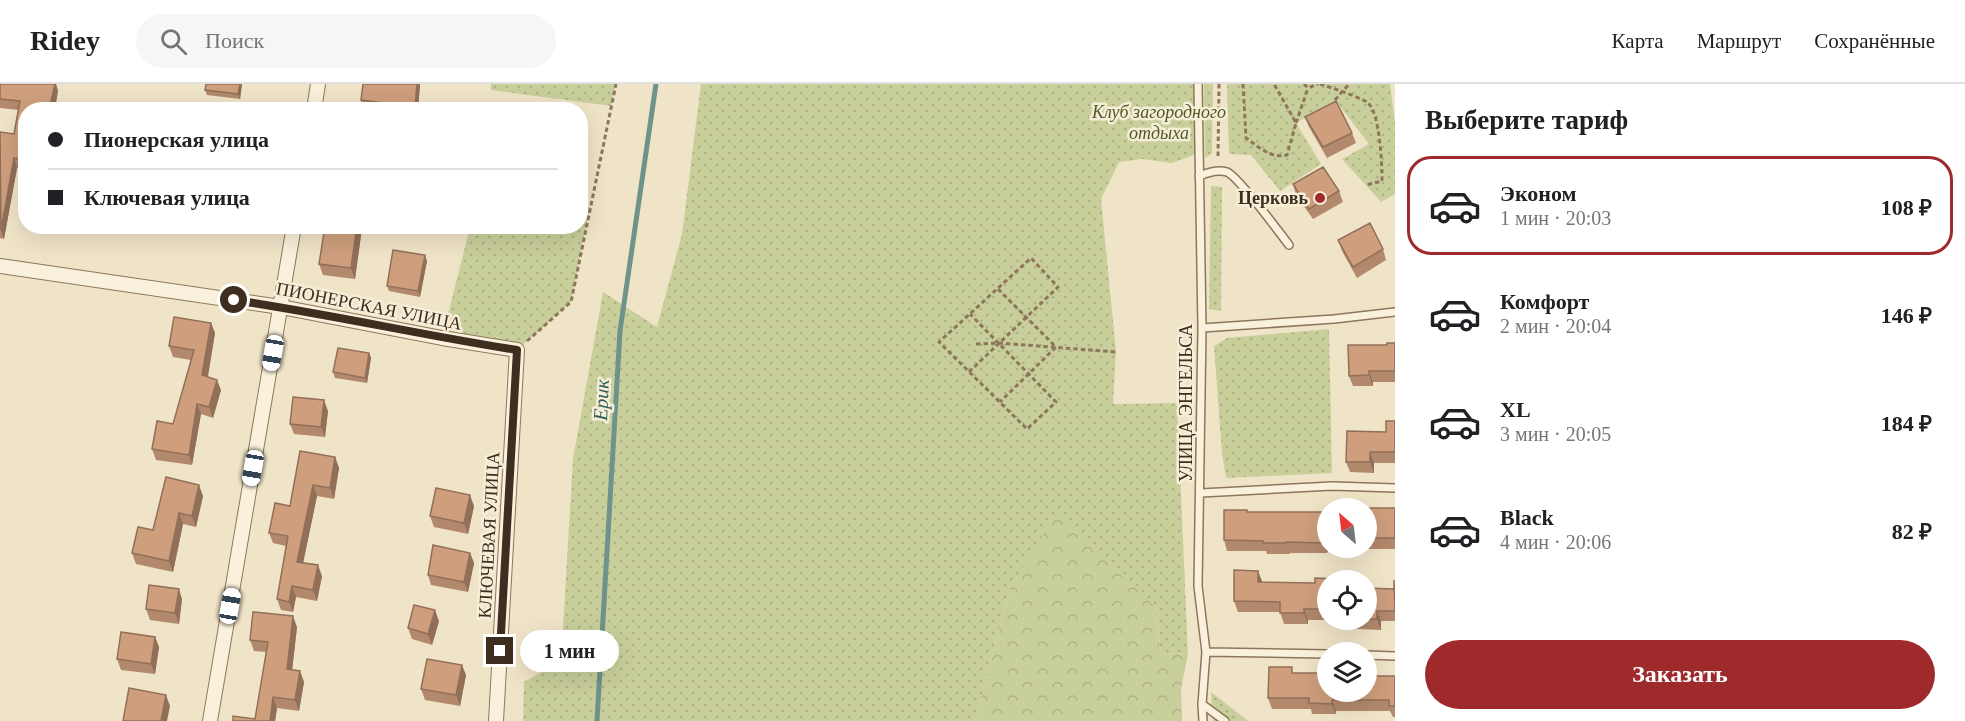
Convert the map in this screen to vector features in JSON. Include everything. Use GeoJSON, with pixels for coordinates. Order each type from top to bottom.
{"type":"FeatureCollection","features":[{"type":"Feature","properties":{"kind":"street"},"geometry":{"type":"LineString","coordinates":[[315,102],[318,84]]}},
{"type":"Feature","properties":{"kind":"street"},"geometry":{"type":"LineString","coordinates":[[210,721],[293,234]]}},
{"type":"Feature","properties":{"kind":"street","name":"ПИОНЕРСКАЯ УЛИЦА"},"geometry":{"type":"LineString","coordinates":[[0,266],[281,307],[517,350]]}},
{"type":"Feature","properties":{"kind":"street","name":"КЛЮЧЕВАЯ УЛИЦА"},"geometry":{"type":"LineString","coordinates":[[496,721],[517,350]]}},
{"type":"Feature","properties":{"kind":"lane","name":"УЛИЦА ЭНГЕЛЬСА"},"geometry":{"type":"LineString","coordinates":[[1198,84],[1202,328],[1198,586],[1206,652],[1203,721]]}},
{"type":"Feature","properties":{"kind":"lane"},"geometry":{"type":"LineString","coordinates":[[1199,176],[1218,170],[1229,172],[1289,245]]}},
{"type":"Feature","properties":{"kind":"lane"},"geometry":{"type":"LineString","coordinates":[[1202,328],[1334,319],[1395,312]]}},
{"type":"Feature","properties":{"kind":"lane"},"geometry":{"type":"LineString","coordinates":[[1201,493],[1332,486],[1395,488]]}},
{"type":"Feature","properties":{"kind":"lane"},"geometry":{"type":"LineString","coordinates":[[1206,652],[1317,654]]}},
{"type":"Feature","properties":{"kind":"lane"},"geometry":{"type":"LineString","coordinates":[[1377,655],[1395,656]]}},
{"type":"Feature","properties":{"kind":"lane"},"geometry":{"type":"LineString","coordinates":[[1202,704],[1225,721]]}},
{"type":"Feature","properties":{"kind":"path"},"geometry":{"type":"LineString","coordinates":[[588,220],[616,84]]}},
{"type":"Feature","properties":{"kind":"path"},"geometry":{"type":"LineString","coordinates":[[1218,156],[1219,84]]}},
{"type":"Feature","properties":{"kind":"path"},"geometry":{"type":"LineString","coordinates":[[1243,84],[1246,138],[1271,155],[1279,157],[1287,155],[1308,88]]}},
{"type":"Feature","properties":{"kind":"path"},"geometry":{"type":"LineString","coordinates":[[1274,84],[1296,123]]}},
{"type":"Feature","properties":{"kind":"path"},"geometry":{"type":"LineString","coordinates":[[1304,84],[1308,88]]}},
{"type":"Feature","properties":{"kind":"path"},"geometry":{"type":"LineString","coordinates":[[1308,88],[1319,84],[1368,103],[1375,115],[1382,157],[1382,181],[1365,185]]}},
{"type":"Feature","properties":{"kind":"path"},"geometry":{"type":"LineString","coordinates":[[1335,100],[1349,84]]}},
{"type":"Feature","properties":{"kind":"path"},"geometry":{"type":"LineString","coordinates":[[517,350],[571,302],[585,234]]}},
{"type":"Feature","properties":{"kind":"path"},"geometry":{"type":"LineString","coordinates":[[969,372],[999,344],[1058,287],[1031,258],[939,342],[969,372],[1027,429],[1056,402],[999,344],[970,314]]}},
{"type":"Feature","properties":{"kind":"path"},"geometry":{"type":"LineString","coordinates":[[998,289],[1056,347]]}},
{"type":"Feature","properties":{"kind":"path"},"geometry":{"type":"LineString","coordinates":[[976,344],[1116,352]]}},
{"type":"Feature","properties":{"kind":"path"},"geometry":{"type":"LineString","coordinates":[[1000,402],[1056,347]]}},
{"type":"Feature","properties":{"kind":"green space"},"geometry":{"type":"Polygon","coordinates":[[[491,84],[616,84],[611,106],[491,90],[491,84]]]}},
{"type":"Feature","properties":{"kind":"green space","name":"Клуб загородного отдыха"},"geometry":{"type":"Polygon","coordinates":[[[701,84],[1198,84],[1199,153],[1172,163],[1142,159],[1119,162],[1101,199],[1116,352],[1113,404],[1177,403],[1188,654],[1161,653],[1155,607],[1010,587],[975,721],[523,721],[524,682],[561,661],[573,459],[603,292],[657,327],[682,234],[701,84]]]}},
{"type":"Feature","properties":{"kind":"green space"},"geometry":{"type":"Polygon","coordinates":[[[1204,84],[1213,84],[1212,153],[1205,158],[1204,84]]]}},
{"type":"Feature","properties":{"kind":"green space"},"geometry":{"type":"Polygon","coordinates":[[[1227,84],[1390,84],[1395,122],[1395,194],[1381,202],[1342,159],[1369,144],[1335,100],[1296,123],[1321,164],[1280,191],[1251,155],[1229,154],[1227,84]]]}},
{"type":"Feature","properties":{"kind":"green space"},"geometry":{"type":"Polygon","coordinates":[[[1211,186],[1222,187],[1221,311],[1209,309],[1211,186]]]}},
{"type":"Feature","properties":{"kind":"green space"},"geometry":{"type":"Polygon","coordinates":[[[468,234],[585,234],[571,302],[517,350],[442,338],[468,234]]]}},
{"type":"Feature","properties":{"kind":"green space"},"geometry":{"type":"Polygon","coordinates":[[[1329,329],[1332,473],[1226,478],[1214,346],[1227,338],[1329,329]]]}},
{"type":"Feature","properties":{"kind":"green space"},"geometry":{"type":"Polygon","coordinates":[[[1057,512],[1155,607],[1161,653],[1188,654],[1181,689],[1182,721],[975,721],[1010,587],[1057,512]]]}},
{"type":"Feature","properties":{"kind":"green space"},"geometry":{"type":"Polygon","coordinates":[[[1211,692],[1248,721],[1213,721],[1211,692]]]}},
{"type":"Feature","properties":{"kind":"building"},"geometry":{"type":"Polygon","coordinates":[[[0,84],[55,84],[51,102],[20,102],[0,99],[0,84]]]}},
{"type":"Feature","properties":{"kind":"building"},"geometry":{"type":"Polygon","coordinates":[[[206,84],[240,84],[238,94],[205,90],[206,84]]]}},
{"type":"Feature","properties":{"kind":"building"},"geometry":{"type":"Polygon","coordinates":[[[363,84],[417,84],[415,102],[361,100],[363,84]]]}},
{"type":"Feature","properties":{"kind":"building"},"geometry":{"type":"Polygon","coordinates":[[[1336,101],[1352,133],[1323,147],[1305,117],[1336,101]]]}},
{"type":"Feature","properties":{"kind":"building"},"geometry":{"type":"Polygon","coordinates":[[[18,112],[18,159],[14,158],[1,230],[0,132],[14,134],[18,112]]]}},
{"type":"Feature","properties":{"kind":"building"},"geometry":{"type":"Polygon","coordinates":[[[1323,167],[1339,191],[1309,209],[1293,184],[1323,167]]]}},
{"type":"Feature","properties":{"kind":"building"},"geometry":{"type":"Polygon","coordinates":[[[1370,223],[1383,249],[1353,267],[1338,240],[1370,223]]]}},
{"type":"Feature","properties":{"kind":"building"},"geometry":{"type":"Polygon","coordinates":[[[324,234],[356,234],[351,268],[319,264],[324,234]]]}},
{"type":"Feature","properties":{"kind":"building"},"geometry":{"type":"Polygon","coordinates":[[[393,250],[425,255],[418,291],[387,286],[393,250]]]}},
{"type":"Feature","properties":{"kind":"building"},"geometry":{"type":"Polygon","coordinates":[[[174,317],[211,323],[202,375],[217,380],[209,407],[197,404],[189,455],[152,449],[157,421],[173,424],[194,350],[169,346],[174,317]]]}},
{"type":"Feature","properties":{"kind":"building"},"geometry":{"type":"Polygon","coordinates":[[[1387,343],[1395,343],[1395,371],[1369,371],[1369,375],[1349,376],[1348,345],[1387,345],[1387,343]]]}},
{"type":"Feature","properties":{"kind":"building"},"geometry":{"type":"Polygon","coordinates":[[[338,348],[369,353],[365,378],[333,372],[338,348]]]}},
{"type":"Feature","properties":{"kind":"building"},"geometry":{"type":"Polygon","coordinates":[[[293,397],[324,400],[321,427],[290,424],[293,397]]]}},
{"type":"Feature","properties":{"kind":"building"},"geometry":{"type":"Polygon","coordinates":[[[1386,421],[1395,421],[1395,452],[1370,452],[1370,462],[1346,462],[1347,431],[1386,432],[1386,421]]]}},
{"type":"Feature","properties":{"kind":"building"},"geometry":{"type":"Polygon","coordinates":[[[300,451],[335,457],[330,488],[313,485],[297,562],[318,565],[313,590],[292,586],[289,602],[277,599],[288,536],[269,533],[275,503],[290,506],[300,451]]]}},
{"type":"Feature","properties":{"kind":"building"},"geometry":{"type":"Polygon","coordinates":[[[166,477],[199,485],[192,516],[179,513],[169,561],[132,553],[138,527],[153,530],[166,477]]]}},
{"type":"Feature","properties":{"kind":"building"},"geometry":{"type":"Polygon","coordinates":[[[436,488],[470,495],[464,523],[430,516],[436,488]]]}},
{"type":"Feature","properties":{"kind":"building"},"geometry":{"type":"Polygon","coordinates":[[[1377,508],[1395,508],[1395,538],[1377,538],[1377,508]]]}},
{"type":"Feature","properties":{"kind":"building"},"geometry":{"type":"Polygon","coordinates":[[[1224,510],[1317,512],[1317,543],[1263,543],[1263,541],[1224,540],[1224,510]]]}},
{"type":"Feature","properties":{"kind":"building"},"geometry":{"type":"Polygon","coordinates":[[[433,545],[470,553],[464,582],[428,575],[433,545]]]}},
{"type":"Feature","properties":{"kind":"building"},"geometry":{"type":"Polygon","coordinates":[[[1234,570],[1258,571],[1258,582],[1315,583],[1315,578],[1317,578],[1317,609],[1304,609],[1304,613],[1280,613],[1280,602],[1234,601],[1234,570]]]}},
{"type":"Feature","properties":{"kind":"building"},"geometry":{"type":"Polygon","coordinates":[[[1394,580],[1395,611],[1377,611],[1377,588],[1394,589],[1394,580]]]}},
{"type":"Feature","properties":{"kind":"building"},"geometry":{"type":"Polygon","coordinates":[[[149,585],[179,589],[175,613],[146,609],[149,585]]]}},
{"type":"Feature","properties":{"kind":"building"},"geometry":{"type":"Polygon","coordinates":[[[414,605],[435,610],[428,634],[408,628],[414,605]]]}},
{"type":"Feature","properties":{"kind":"building"},"geometry":{"type":"Polygon","coordinates":[[[253,612],[293,616],[287,669],[300,671],[295,700],[273,697],[270,721],[233,721],[233,716],[255,719],[268,642],[250,640],[253,612]]]}},
{"type":"Feature","properties":{"kind":"building"},"geometry":{"type":"Polygon","coordinates":[[[121,632],[155,637],[151,664],[117,659],[121,632]]]}},
{"type":"Feature","properties":{"kind":"building"},"geometry":{"type":"Polygon","coordinates":[[[427,659],[462,665],[456,695],[421,689],[427,659]]]}},
{"type":"Feature","properties":{"kind":"building"},"geometry":{"type":"Polygon","coordinates":[[[1269,667],[1292,667],[1292,673],[1317,673],[1317,702],[1332,702],[1332,704],[1309,703],[1309,698],[1268,698],[1269,667]]]}},
{"type":"Feature","properties":{"kind":"building"},"geometry":{"type":"Polygon","coordinates":[[[1377,676],[1395,676],[1395,706],[1389,706],[1389,700],[1377,700],[1377,676]]]}},
{"type":"Feature","properties":{"kind":"building"},"geometry":{"type":"Polygon","coordinates":[[[129,688],[166,695],[161,721],[123,721],[129,688]]]}},
{"type":"Feature","properties":{"kind":"waterway","name":"Ерик"},"geometry":{"type":"LineString","coordinates":[[597,721],[620,331],[656,84]]}},
{"type":"Feature","properties":{"kind":"place","name":"Церковь"},"geometry":{"type":"Point","coordinates":[1320,198]}},
{"type":"Feature","properties":{"kind":"route"},"geometry":{"type":"LineString","coordinates":[[234,300],[517,350],[500,651]]}}]}
